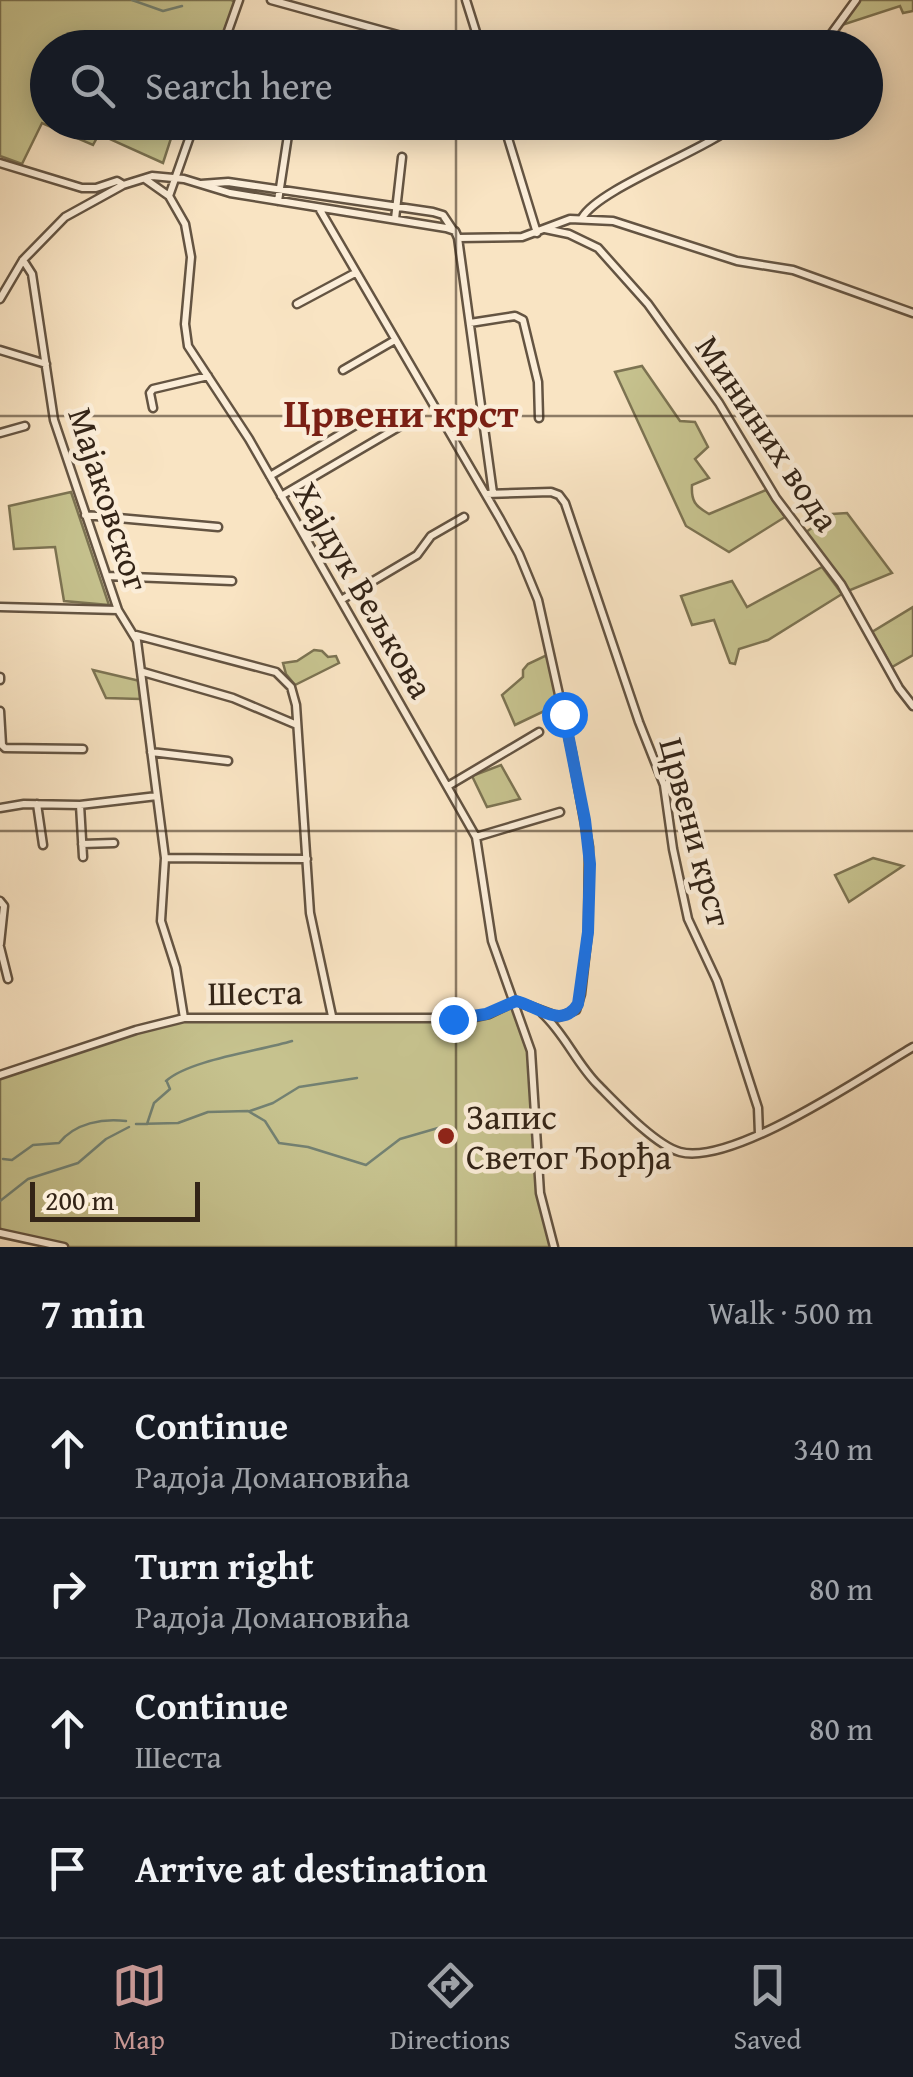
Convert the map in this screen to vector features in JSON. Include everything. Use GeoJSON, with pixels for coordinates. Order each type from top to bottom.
{"type":"FeatureCollection","features":[{"type":"Feature","properties":{"kind":"street"},"geometry":{"type":"LineString","coordinates":[[228,30],[238,0]]}},
{"type":"Feature","properties":{"kind":"street"},"geometry":{"type":"LineString","coordinates":[[271,0],[380,30]]}},
{"type":"Feature","properties":{"kind":"street"},"geometry":{"type":"LineString","coordinates":[[466,0],[475,30]]}},
{"type":"Feature","properties":{"kind":"street"},"geometry":{"type":"LineString","coordinates":[[834,30],[856,0]]}},
{"type":"Feature","properties":{"kind":"street"},"geometry":{"type":"LineString","coordinates":[[0,299],[23,260],[65,217],[138,178],[170,196],[188,140]]}},
{"type":"Feature","properties":{"kind":"street"},"geometry":{"type":"LineString","coordinates":[[278,201],[287,140]]}},
{"type":"Feature","properties":{"kind":"street"},"geometry":{"type":"LineString","coordinates":[[508,140],[540,231]]}},
{"type":"Feature","properties":{"kind":"street"},"geometry":{"type":"LineString","coordinates":[[582,218],[625,186],[714,140]]}},
{"type":"Feature","properties":{"kind":"street"},"geometry":{"type":"LineString","coordinates":[[394,219],[402,158]]}},
{"type":"Feature","properties":{"kind":"street"},"geometry":{"type":"LineString","coordinates":[[0,163],[82,188],[117,181],[122,185]]}},
{"type":"Feature","properties":{"kind":"street"},"geometry":{"type":"LineString","coordinates":[[146,180],[152,176],[175,178],[215,190],[394,219],[455,234],[509,238],[582,218],[613,221],[736,261],[793,270],[913,314]]}},
{"type":"Feature","properties":{"kind":"street"},"geometry":{"type":"LineString","coordinates":[[200,184],[212,181],[396,205],[443,215],[455,234],[470,322],[489,493]]}},
{"type":"Feature","properties":{"kind":"street","name":"Хајдук Вељкова"},"geometry":{"type":"LineString","coordinates":[[170,196],[188,236],[188,346],[270,476],[476,836],[492,941],[532,1052],[540,1193],[554,1247]]}},
{"type":"Feature","properties":{"kind":"street"},"geometry":{"type":"LineString","coordinates":[[319,209],[489,493],[519,554],[546,628],[589,847],[588,932],[576,1010],[568,1015],[542,1012],[516,1001]]}},
{"type":"Feature","properties":{"kind":"street","name":"Мининих вода"},"geometry":{"type":"LineString","coordinates":[[540,231],[568,234],[598,248],[658,317],[720,403],[776,498],[841,584],[898,688],[913,706]]}},
{"type":"Feature","properties":{"kind":"street","name":"Мајаковског"},"geometry":{"type":"LineString","coordinates":[[23,260],[32,274],[54,420],[118,610],[135,635],[143,672],[165,858],[161,921],[176,968],[184,1018]]}},
{"type":"Feature","properties":{"kind":"street"},"geometry":{"type":"LineString","coordinates":[[296,304],[355,273]]}},
{"type":"Feature","properties":{"kind":"street"},"geometry":{"type":"LineString","coordinates":[[470,322],[515,316],[523,320],[538,382],[539,418]]}},
{"type":"Feature","properties":{"kind":"street"},"geometry":{"type":"LineString","coordinates":[[343,370],[395,340]]}},
{"type":"Feature","properties":{"kind":"street"},"geometry":{"type":"LineString","coordinates":[[0,350],[46,364]]}},
{"type":"Feature","properties":{"kind":"street"},"geometry":{"type":"LineString","coordinates":[[153,408],[153,389],[208,376]]}},
{"type":"Feature","properties":{"kind":"street"},"geometry":{"type":"LineString","coordinates":[[270,476],[370,417]]}},
{"type":"Feature","properties":{"kind":"street"},"geometry":{"type":"LineString","coordinates":[[281,496],[402,425]]}},
{"type":"Feature","properties":{"kind":"street"},"geometry":{"type":"LineString","coordinates":[[0,433],[25,426]]}},
{"type":"Feature","properties":{"kind":"street","name":"Црвени крст"},"geometry":{"type":"LineString","coordinates":[[489,493],[551,492],[565,503],[664,785],[688,920],[718,981],[758,1108],[760,1134]]}},
{"type":"Feature","properties":{"kind":"street"},"geometry":{"type":"LineString","coordinates":[[86,516],[218,526]]}},
{"type":"Feature","properties":{"kind":"street"},"geometry":{"type":"LineString","coordinates":[[341,600],[418,555],[431,536],[464,517]]}},
{"type":"Feature","properties":{"kind":"street"},"geometry":{"type":"LineString","coordinates":[[107,576],[232,581]]}},
{"type":"Feature","properties":{"kind":"street"},"geometry":{"type":"LineString","coordinates":[[0,607],[118,610]]}},
{"type":"Feature","properties":{"kind":"street"},"geometry":{"type":"LineString","coordinates":[[135,635],[276,672],[294,693],[316,948],[332,1016]]}},
{"type":"Feature","properties":{"kind":"street"},"geometry":{"type":"LineString","coordinates":[[143,672],[233,698],[297,725]]}},
{"type":"Feature","properties":{"kind":"street"},"geometry":{"type":"LineString","coordinates":[[0,711],[5,748],[82,749]]}},
{"type":"Feature","properties":{"kind":"street"},"geometry":{"type":"LineString","coordinates":[[448,786],[539,732]]}},
{"type":"Feature","properties":{"kind":"street"},"geometry":{"type":"LineString","coordinates":[[151,752],[228,760]]}},
{"type":"Feature","properties":{"kind":"street"},"geometry":{"type":"LineString","coordinates":[[0,808],[80,805],[157,796]]}},
{"type":"Feature","properties":{"kind":"street"},"geometry":{"type":"LineString","coordinates":[[37,804],[43,845]]}},
{"type":"Feature","properties":{"kind":"street"},"geometry":{"type":"LineString","coordinates":[[80,805],[82,857]]}},
{"type":"Feature","properties":{"kind":"street"},"geometry":{"type":"LineString","coordinates":[[476,836],[560,812]]}},
{"type":"Feature","properties":{"kind":"street"},"geometry":{"type":"LineString","coordinates":[[82,844],[114,843]]}},
{"type":"Feature","properties":{"kind":"street"},"geometry":{"type":"LineString","coordinates":[[165,858],[307,859]]}},
{"type":"Feature","properties":{"kind":"street"},"geometry":{"type":"LineString","coordinates":[[0,902],[4,906],[0,945],[8,979]]}},
{"type":"Feature","properties":{"kind":"street","name":"Шеста"},"geometry":{"type":"LineString","coordinates":[[0,1075],[184,1018],[470,1018],[516,1001]]}},
{"type":"Feature","properties":{"kind":"street"},"geometry":{"type":"LineString","coordinates":[[542,1012],[595,1082],[672,1149],[690,1154],[710,1153],[760,1134],[913,1046]]}},
{"type":"Feature","properties":{"kind":"street"},"geometry":{"type":"LineString","coordinates":[[0,1233],[34,1244],[64,1247]]}},
{"type":"Feature","properties":{"kind":"shaded area"},"geometry":{"type":"Polygon","coordinates":[[[0,0],[235,2],[224,30],[30,30],[30,140],[34,140],[22,164],[0,156],[0,0]]]}},
{"type":"Feature","properties":{"kind":"shaded area"},"geometry":{"type":"Polygon","coordinates":[[[856,0],[913,0],[913,11],[903,13],[900,6],[839,26],[856,0]]]}},
{"type":"Feature","properties":{"kind":"shaded area"},"geometry":{"type":"Polygon","coordinates":[[[112,140],[170,140],[163,163],[112,140]]]}},
{"type":"Feature","properties":{"kind":"shaded area"},"geometry":{"type":"Polygon","coordinates":[[[642,366],[680,421],[695,422],[708,447],[695,459],[709,478],[692,485],[697,506],[709,514],[766,490],[785,517],[729,552],[686,526],[615,372],[642,366]]]}},
{"type":"Feature","properties":{"kind":"shaded area"},"geometry":{"type":"Polygon","coordinates":[[[71,492],[109,605],[64,601],[55,547],[14,549],[9,506],[71,492]]]}},
{"type":"Feature","properties":{"kind":"shaded area"},"geometry":{"type":"Polygon","coordinates":[[[847,513],[892,573],[848,591],[806,532],[832,514],[847,513]]]}},
{"type":"Feature","properties":{"kind":"shaded area"},"geometry":{"type":"Polygon","coordinates":[[[822,567],[842,594],[768,640],[739,649],[735,664],[730,663],[714,620],[692,625],[681,596],[732,581],[747,607],[822,567]]]}},
{"type":"Feature","properties":{"kind":"shaded area"},"geometry":{"type":"Polygon","coordinates":[[[913,607],[913,655],[892,667],[872,632],[913,607]]]}},
{"type":"Feature","properties":{"kind":"shaded area"},"geometry":{"type":"Polygon","coordinates":[[[314,650],[328,657],[336,656],[339,663],[295,685],[283,663],[297,661],[314,650]]]}},
{"type":"Feature","properties":{"kind":"shaded area"},"geometry":{"type":"Polygon","coordinates":[[[549,654],[559,704],[515,725],[502,695],[523,677],[528,664],[549,654]]]}},
{"type":"Feature","properties":{"kind":"shaded area"},"geometry":{"type":"Polygon","coordinates":[[[93,670],[140,681],[140,699],[106,698],[93,670]]]}},
{"type":"Feature","properties":{"kind":"shaded area"},"geometry":{"type":"Polygon","coordinates":[[[501,765],[520,799],[487,807],[472,776],[501,765]]]}},
{"type":"Feature","properties":{"kind":"shaded area"},"geometry":{"type":"Polygon","coordinates":[[[873,858],[903,866],[849,902],[835,875],[873,858]]]}},
{"type":"Feature","properties":{"kind":"shaded area"},"geometry":{"type":"Polygon","coordinates":[[[512,1002],[526,1031],[540,1193],[554,1247],[64,1247],[0,1233],[0,1075],[169,1021],[470,1018],[512,1002]]]}},
{"type":"Feature","properties":{"kind":"waterway"},"geometry":{"type":"LineString","coordinates":[[132,0],[163,11],[182,6]]}},
{"type":"Feature","properties":{"kind":"waterway"},"geometry":{"type":"LineString","coordinates":[[166,1081],[191,1067],[292,1041]]}},
{"type":"Feature","properties":{"kind":"waterway"},"geometry":{"type":"LineString","coordinates":[[250,1111],[299,1087],[357,1078]]}},
{"type":"Feature","properties":{"kind":"waterway"},"geometry":{"type":"LineString","coordinates":[[147,1124],[154,1103],[170,1089],[167,1082]]}},
{"type":"Feature","properties":{"kind":"waterway"},"geometry":{"type":"LineString","coordinates":[[136,1124],[178,1123],[208,1112],[248,1111],[265,1121],[279,1143],[308,1147],[366,1165],[400,1139],[438,1128]]}},
{"type":"Feature","properties":{"kind":"waterway"},"geometry":{"type":"LineString","coordinates":[[3,1159],[12,1160],[33,1145],[59,1143],[90,1123],[126,1121]]}},
{"type":"Feature","properties":{"kind":"waterway"},"geometry":{"type":"LineString","coordinates":[[0,1201],[28,1179],[78,1163],[106,1139],[129,1127]]}},
{"type":"Feature","properties":{"kind":"place","name":"Запис Светог Ђорђа"},"geometry":{"type":"Point","coordinates":[446,1136]}},
{"type":"Feature","properties":{"kind":"district","name":"Црвени крст"},"geometry":{"type":"Point","coordinates":[401,412]}},
{"type":"Feature","properties":{"kind":"route"},"geometry":{"type":"LineString","coordinates":[[453,1019],[486,1014],[516,1001],[559,1016],[576,1010],[588,932],[590,864],[564,714]]}}]}
